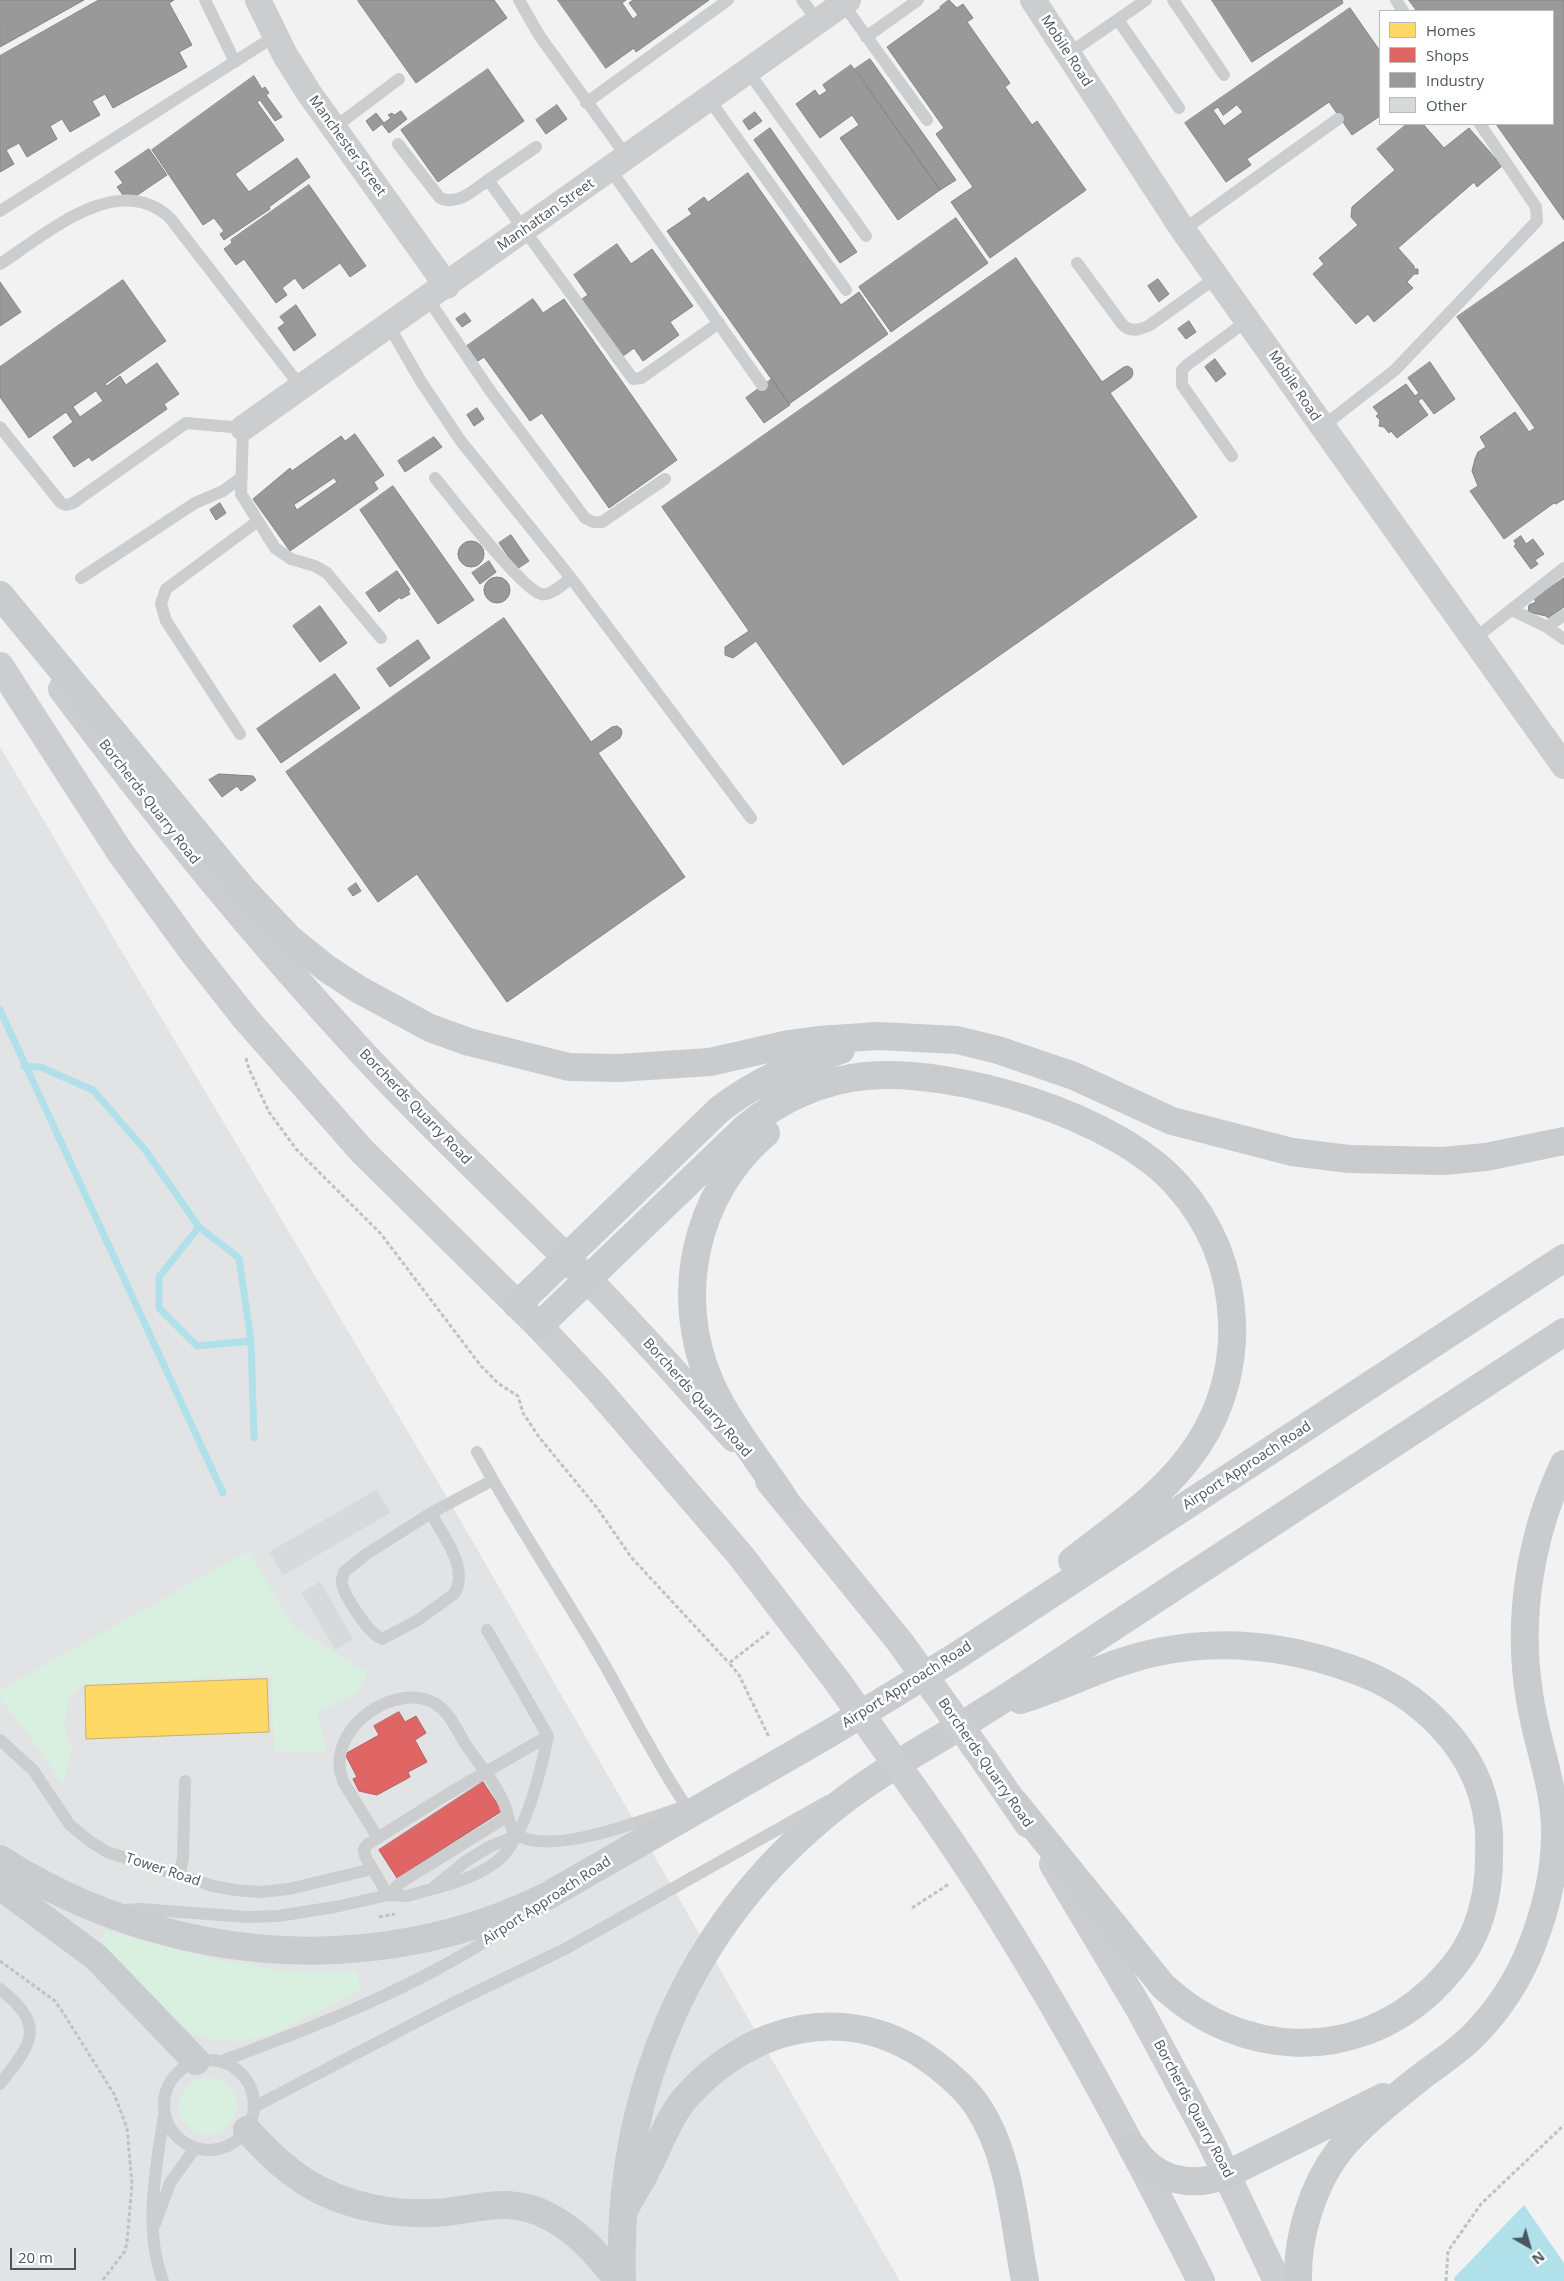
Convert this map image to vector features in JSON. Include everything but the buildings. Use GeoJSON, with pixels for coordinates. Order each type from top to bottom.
{"type":"FeatureCollection","features":[{"type":"Feature","properties":{"kind":"main road"},"geometry":{"type":"LineString","coordinates":[[0,595],[257,905],[289,938],[326,968],[396,1011],[430,1028],[469,1042],[531,1059],[579,1068],[632,1068],[699,1063],[789,1044],[818,1040],[878,1036],[957,1040],[986,1047],[1074,1076],[1172,1121],[1216,1134],[1292,1152],[1349,1159],[1443,1161],[1486,1157],[1564,1141]]}},
{"type":"Feature","properties":{"kind":"main road","name":"Borcherds Quarry Road"},"geometry":{"type":"LineString","coordinates":[[0,600],[122,769],[263,942],[406,1100],[588,1279],[685,1383],[785,1500],[900,1642],[1015,1803],[1140,2010],[1228,2174],[1277,2281]]}},
{"type":"Feature","properties":{"kind":"main road"},"geometry":{"type":"LineString","coordinates":[[0,666],[120,852],[190,948],[245,1018],[362,1151],[539,1326],[639,1436],[742,1556],[837,1681],[964,1860],[1028,1962],[1133,2147],[1201,2281]]}},
{"type":"Feature","properties":{"kind":"main road"},"geometry":{"type":"LineString","coordinates":[[517,1305],[712,1116],[748,1089],[788,1068],[820,1056],[842,1049],[904,1038]]}},
{"type":"Feature","properties":{"kind":"main road"},"geometry":{"type":"LineString","coordinates":[[539,1326],[744,1129],[776,1106],[820,1087],[866,1076],[889,1076],[958,1083],[1017,1097],[1075,1118],[1125,1142],[1166,1173],[1199,1213],[1215,1244],[1226,1277],[1232,1328],[1230,1363],[1221,1397],[1199,1444],[1178,1471],[1153,1496],[955,1657]]}},
{"type":"Feature","properties":{"kind":"main road"},"geometry":{"type":"LineString","coordinates":[[785,1500],[717,1397],[700,1353],[693,1322],[692,1290],[695,1258],[708,1212],[727,1177],[752,1146],[776,1125],[807,1107],[840,1093],[880,1084],[922,1081],[958,1083]]}},
{"type":"Feature","properties":{"kind":"main road","name":"Airport Approach Road"},"geometry":{"type":"LineString","coordinates":[[551,1894],[698,1803],[830,1733],[955,1657],[1564,1258]]}},
{"type":"Feature","properties":{"kind":"main road"},"geometry":{"type":"LineString","coordinates":[[621,2281],[628,2160],[640,2102],[664,2032],[694,1972],[730,1916],[768,1870],[810,1828],[868,1782],[983,1712],[1564,1332]]}},
{"type":"Feature","properties":{"kind":"main road"},"geometry":{"type":"LineString","coordinates":[[1298,2281],[1298,2261],[1303,2228],[1323,2177],[1340,2151],[1416,2081],[1451,2056],[1474,2035],[1508,1994],[1531,1948],[1547,1902],[1554,1864],[1554,1814],[1551,1788],[1536,1736],[1528,1690],[1525,1628],[1529,1583],[1541,1522],[1550,1493],[1564,1464]]}},
{"type":"Feature","properties":{"kind":"main road"},"geometry":{"type":"LineString","coordinates":[[983,1712],[1046,1692],[1110,1664],[1164,1650],[1229,1645],[1299,1652],[1330,1661],[1371,1676],[1410,1698],[1430,1713],[1458,1747],[1481,1789],[1488,1820],[1488,1883],[1480,1915],[1466,1949],[1444,1978],[1409,2009],[1388,2022],[1329,2041],[1295,2044],[1262,2040],[1200,2016],[1180,2002],[1163,1986],[1015,1803]]}},
{"type":"Feature","properties":{"kind":"main road"},"geometry":{"type":"LineString","coordinates":[[0,1859],[50,1889],[101,1912],[160,1932],[218,1944],[262,1950],[322,1951],[381,1946],[439,1935],[496,1918],[551,1894]]}},
{"type":"Feature","properties":{"kind":"main road"},"geometry":{"type":"LineString","coordinates":[[0,1886],[96,1957],[209,2061]]}},
{"type":"Feature","properties":{"kind":"main road"},"geometry":{"type":"LineString","coordinates":[[624,2210],[685,2098],[711,2072],[751,2046],[783,2033],[814,2026],[851,2027],[882,2035],[914,2049],[950,2076],[979,2108],[995,2140],[1004,2167],[1025,2281]]}},
{"type":"Feature","properties":{"kind":"main road"},"geometry":{"type":"LineString","coordinates":[[1133,2147],[1150,2167],[1162,2175],[1177,2180],[1208,2181],[1228,2174],[1416,2081]]}},
{"type":"Feature","properties":{"kind":"main road"},"geometry":{"type":"LineString","coordinates":[[251,2119],[269,2153],[304,2181],[354,2203],[389,2211],[423,2214],[501,2204],[525,2208],[549,2216],[581,2238],[621,2281]]}},
{"type":"Feature","properties":{"kind":"street","name":"Manchester Street"},"geometry":{"type":"LineString","coordinates":[[258,0],[275,36],[309,93],[335,127],[437,292]]}},
{"type":"Feature","properties":{"kind":"street","name":"Mobile Road"},"geometry":{"type":"LineString","coordinates":[[1033,0],[1183,230],[1564,766]]}},
{"type":"Feature","properties":{"kind":"street","name":"Manhattan Street"},"geometry":{"type":"LineString","coordinates":[[243,428],[845,2]]}},
{"type":"Feature","properties":{"kind":"lane"},"geometry":{"type":"LineString","coordinates":[[205,0],[234,62]]}},
{"type":"Feature","properties":{"kind":"lane"},"geometry":{"type":"LineString","coordinates":[[519,0],[539,35],[586,103],[618,163],[719,323],[762,386]]}},
{"type":"Feature","properties":{"kind":"lane"},"geometry":{"type":"LineString","coordinates":[[586,103],[728,0]]}},
{"type":"Feature","properties":{"kind":"lane"},"geometry":{"type":"LineString","coordinates":[[802,0],[818,21]]}},
{"type":"Feature","properties":{"kind":"lane"},"geometry":{"type":"LineString","coordinates":[[866,37],[918,0]]}},
{"type":"Feature","properties":{"kind":"lane"},"geometry":{"type":"LineString","coordinates":[[1068,54],[1146,0]]}},
{"type":"Feature","properties":{"kind":"lane"},"geometry":{"type":"LineString","coordinates":[[1174,0],[1224,75]]}},
{"type":"Feature","properties":{"kind":"lane"},"geometry":{"type":"LineString","coordinates":[[845,2],[866,37],[927,120]]}},
{"type":"Feature","properties":{"kind":"lane"},"geometry":{"type":"LineString","coordinates":[[1118,20],[1179,108]]}},
{"type":"Feature","properties":{"kind":"lane"},"geometry":{"type":"LineString","coordinates":[[0,211],[275,36]]}},
{"type":"Feature","properties":{"kind":"lane"},"geometry":{"type":"LineString","coordinates":[[747,70],[866,236]]}},
{"type":"Feature","properties":{"kind":"lane"},"geometry":{"type":"LineString","coordinates":[[335,127],[399,79]]}},
{"type":"Feature","properties":{"kind":"lane"},"geometry":{"type":"LineString","coordinates":[[708,98],[846,290]]}},
{"type":"Feature","properties":{"kind":"lane"},"geometry":{"type":"LineString","coordinates":[[1183,230],[1338,119]]}},
{"type":"Feature","properties":{"kind":"lane"},"geometry":{"type":"LineString","coordinates":[[1322,427],[1395,370],[1537,221],[1536,207],[1481,125]]}},
{"type":"Feature","properties":{"kind":"lane"},"geometry":{"type":"LineString","coordinates":[[398,144],[440,198],[446,200],[465,196],[536,147]]}},
{"type":"Feature","properties":{"kind":"lane"},"geometry":{"type":"LineString","coordinates":[[488,180],[633,379],[641,378],[719,323]]}},
{"type":"Feature","properties":{"kind":"lane"},"geometry":{"type":"LineString","coordinates":[[0,264],[93,206],[115,201],[149,204],[161,210],[170,218],[301,387]]}},
{"type":"Feature","properties":{"kind":"lane"},"geometry":{"type":"LineString","coordinates":[[1077,263],[1122,324],[1131,330],[1138,330],[1150,325],[1217,277]]}},
{"type":"Feature","properties":{"kind":"lane"},"geometry":{"type":"LineString","coordinates":[[437,292],[491,392],[585,518],[594,522],[602,522],[665,479]]}},
{"type":"Feature","properties":{"kind":"lane"},"geometry":{"type":"LineString","coordinates":[[1232,456],[1188,394],[1181,376],[1182,370],[1187,365],[1248,320]]}},
{"type":"Feature","properties":{"kind":"lane"},"geometry":{"type":"LineString","coordinates":[[389,326],[420,380],[460,440],[571,578],[751,818]]}},
{"type":"Feature","properties":{"kind":"lane"},"geometry":{"type":"LineString","coordinates":[[0,427],[60,503],[66,505],[73,504],[186,423],[243,428],[241,494],[275,548],[282,554],[315,566],[327,573],[381,638]]}},
{"type":"Feature","properties":{"kind":"lane"},"geometry":{"type":"LineString","coordinates":[[81,578],[194,503],[223,491],[242,477]]}},
{"type":"Feature","properties":{"kind":"lane"},"geometry":{"type":"LineString","coordinates":[[435,478],[493,548],[534,590],[543,595],[548,594],[571,578]]}},
{"type":"Feature","properties":{"kind":"lane"},"geometry":{"type":"LineString","coordinates":[[240,734],[166,621],[161,604],[162,596],[166,589],[258,521]]}},
{"type":"Feature","properties":{"kind":"lane"},"geometry":{"type":"LineString","coordinates":[[1474,639],[1564,568]]}},
{"type":"Feature","properties":{"kind":"lane"},"geometry":{"type":"LineString","coordinates":[[1512,610],[1547,627],[1564,639]]}},
{"type":"Feature","properties":{"kind":"lane"},"geometry":{"type":"LineString","coordinates":[[1547,627],[1564,615]]}},
{"type":"Feature","properties":{"kind":"lane"},"geometry":{"type":"LineString","coordinates":[[478,1452],[535,1554],[598,1654],[666,1776],[698,1803]]}},
{"type":"Feature","properties":{"kind":"lane"},"geometry":{"type":"LineString","coordinates":[[431,1514],[456,1562],[460,1573],[458,1588],[454,1594],[404,1629],[385,1638],[377,1637],[350,1601],[342,1584],[344,1572],[365,1554],[431,1514],[492,1480]]}},
{"type":"Feature","properties":{"kind":"lane"},"geometry":{"type":"LineString","coordinates":[[101,1912],[141,1909],[247,1917],[278,1916],[335,1907],[388,1895],[407,1896],[432,1889],[466,1861],[489,1847],[517,1835],[540,1775],[548,1736],[487,1630]]}},
{"type":"Feature","properties":{"kind":"lane"},"geometry":{"type":"LineString","coordinates":[[378,1838],[344,1783],[340,1774],[338,1756],[352,1728],[362,1719],[391,1701],[414,1697],[428,1700],[442,1708],[501,1799],[517,1835],[535,1841],[578,1838],[698,1803]]}},
{"type":"Feature","properties":{"kind":"lane"},"geometry":{"type":"LineString","coordinates":[[388,1895],[364,1856],[364,1849],[378,1838],[548,1736]]}},
{"type":"Feature","properties":{"kind":"lane","name":"Tower Road"},"geometry":{"type":"LineString","coordinates":[[0,1740],[33,1770],[70,1825],[88,1840],[107,1852],[212,1886],[260,1892],[289,1889],[372,1869]]}},
{"type":"Feature","properties":{"kind":"lane"},"geometry":{"type":"LineString","coordinates":[[179,1876],[182,1858],[185,1781]]}},
{"type":"Feature","properties":{"kind":"lane"},"geometry":{"type":"LineString","coordinates":[[164,2111],[172,2131],[182,2142],[195,2148],[209,2151],[224,2148],[236,2141],[251,2119],[451,2004],[565,1949],[821,1804],[868,1782]]}},
{"type":"Feature","properties":{"kind":"lane"},"geometry":{"type":"LineString","coordinates":[[388,1895],[400,1883],[508,1816]]}},
{"type":"Feature","properties":{"kind":"lane","name":"Airport Approach Road"},"geometry":{"type":"LineString","coordinates":[[209,2061],[294,2034],[443,1966],[518,1920],[551,1894]]}},
{"type":"Feature","properties":{"kind":"lane"},"geometry":{"type":"LineString","coordinates":[[0,1989],[17,2005],[27,2019],[31,2036],[24,2053],[0,2084]]}},
{"type":"Feature","properties":{"kind":"lane"},"geometry":{"type":"LineString","coordinates":[[163,2281],[154,2229],[153,2193],[164,2111],[164,2096],[170,2082],[179,2071],[209,2061],[240,2071],[248,2082],[253,2094],[251,2119]]}},
{"type":"Feature","properties":{"kind":"lane"},"geometry":{"type":"LineString","coordinates":[[154,2229],[170,2184],[195,2148]]}},
{"type":"Feature","properties":{"kind":"path"},"geometry":{"type":"LineString","coordinates":[[245,1055],[249,1070],[269,1112],[296,1149],[382,1234],[481,1366],[499,1384],[518,1396],[523,1413],[539,1437],[598,1509],[631,1557],[729,1663],[743,1682],[769,1737]]}},
{"type":"Feature","properties":{"kind":"path"},"geometry":{"type":"LineString","coordinates":[[729,1663],[774,1628]]}},
{"type":"Feature","properties":{"kind":"path"},"geometry":{"type":"LineString","coordinates":[[912,1908],[954,1881]]}},
{"type":"Feature","properties":{"kind":"path"},"geometry":{"type":"LineString","coordinates":[[0,1961],[55,2001],[114,2094],[127,2128],[132,2184],[127,2242],[125,2251],[102,2281]]}},
{"type":"Feature","properties":{"kind":"path"},"geometry":{"type":"LineString","coordinates":[[1446,2281],[1448,2251],[1481,2204],[1564,2125]]}},
{"type":"Feature","properties":{"kind":"shaded area"},"geometry":{"type":"Polygon","coordinates":[[[0,747],[451,1504],[900,2281],[0,2281],[0,747]]]}},
{"type":"Feature","properties":{"kind":"green space"},"geometry":{"type":"Polygon","coordinates":[[[248,1551],[294,1627],[368,1673],[357,1694],[317,1713],[327,1752],[274,1751],[271,1675],[80,1685],[68,1702],[64,1726],[72,1750],[63,1785],[40,1750],[0,1699],[0,1690],[248,1551]]]}},
{"type":"Feature","properties":{"kind":"green space"},"geometry":{"type":"Polygon","coordinates":[[[104,1930],[205,1957],[276,1970],[357,1971],[361,1990],[274,2033],[239,2042],[206,2039],[182,2028],[100,1946],[104,1930]]]}},
{"type":"Feature","properties":{"kind":"green space"},"geometry":{"type":"Polygon","coordinates":[[[208,2077],[219,2079],[232,2090],[237,2106],[235,2117],[224,2130],[208,2135],[197,2133],[184,2122],[179,2106],[181,2095],[192,2082],[208,2077]]]}},
{"type":"Feature","properties":{"kind":"water"},"geometry":{"type":"Polygon","coordinates":[[[1524,2205],[1564,2263],[1564,2281],[1455,2281],[1454,2278],[1524,2205]]]}},
{"type":"Feature","properties":{"kind":"waterway"},"geometry":{"type":"LineString","coordinates":[[0,1010],[223,1493]]}},
{"type":"Feature","properties":{"kind":"waterway"},"geometry":{"type":"LineString","coordinates":[[24,1066],[40,1067],[93,1090],[146,1151],[199,1227],[159,1277],[159,1308],[197,1346],[251,1341]]}},
{"type":"Feature","properties":{"kind":"waterway"},"geometry":{"type":"LineString","coordinates":[[199,1227],[239,1258],[251,1341],[254,1438]]}}]}
